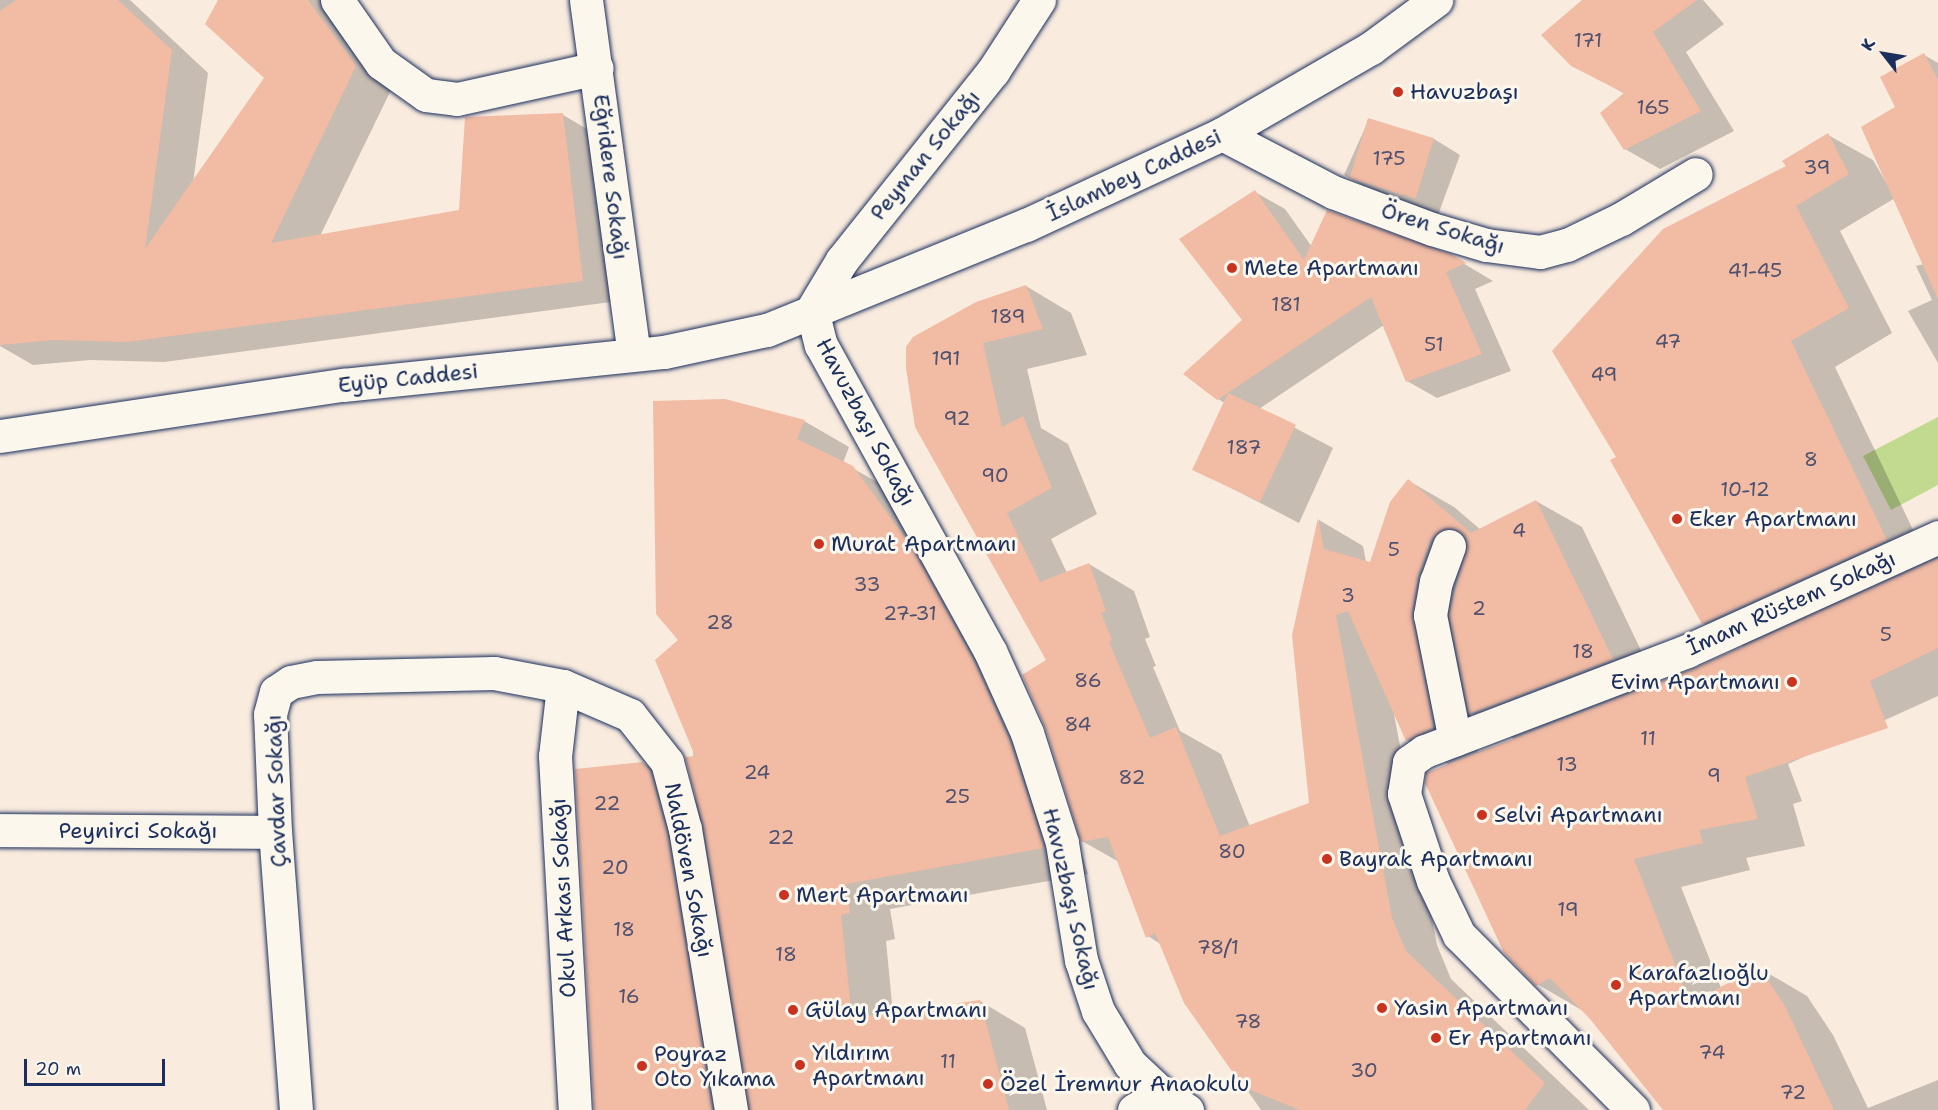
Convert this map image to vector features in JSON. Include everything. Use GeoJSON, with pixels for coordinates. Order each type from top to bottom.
{"type":"FeatureCollection","features":[{"type":"Feature","properties":{"kind":"street"},"geometry":{"type":"LineString","coordinates":[[337,0],[381,63],[426,95],[457,99],[597,68]]}},
{"type":"Feature","properties":{"kind":"street","name":"Eğridere Sokağı"},"geometry":{"type":"LineString","coordinates":[[586,0],[634,354]]}},
{"type":"Feature","properties":{"kind":"street","name":"Peyman Sokağı"},"geometry":{"type":"LineString","coordinates":[[812,310],[842,260],[993,71],[1039,0]]}},
{"type":"Feature","properties":{"kind":"street","name":"İslambey Caddesi"},"geometry":{"type":"LineString","coordinates":[[812,310],[1026,225],[1222,134],[1371,48],[1436,0]]}},
{"type":"Feature","properties":{"kind":"street","name":"Ören Sokağı"},"geometry":{"type":"LineString","coordinates":[[1222,134],[1333,192],[1421,225],[1486,245],[1540,252],[1567,245],[1621,219],[1696,174]]}},
{"type":"Feature","properties":{"kind":"street","name":"Eyüp Caddesi"},"geometry":{"type":"LineString","coordinates":[[0,436],[343,385],[718,343],[767,330],[812,310]]}},
{"type":"Feature","properties":{"kind":"street","name":"Havuzbaşı Sokağı"},"geometry":{"type":"LineString","coordinates":[[812,310],[821,345],[990,651],[1027,733],[1062,843],[1081,960],[1098,1011],[1130,1064],[1161,1105]]}},
{"type":"Feature","properties":{"kind":"street","name":"İmam Rüstem Sokağı"},"geometry":{"type":"LineString","coordinates":[[1633,1110],[1459,935],[1433,881],[1404,794],[1409,762],[1455,740],[1687,651],[1938,537]]}},
{"type":"Feature","properties":{"kind":"street"},"geometry":{"type":"LineString","coordinates":[[1449,546],[1436,581],[1430,615],[1455,740]]}},
{"type":"Feature","properties":{"kind":"street","name":"Çavdar Sokağı"},"geometry":{"type":"LineString","coordinates":[[296,1110],[275,832],[270,714],[276,692],[291,682],[317,677],[494,673],[563,686]]}},
{"type":"Feature","properties":{"kind":"street","name":"Okul Arkası Sokağı"},"geometry":{"type":"LineString","coordinates":[[563,686],[555,756],[575,1110]]}},
{"type":"Feature","properties":{"kind":"street","name":"Naldöven Sokağı"},"geometry":{"type":"LineString","coordinates":[[563,686],[630,715],[667,762],[685,829],[731,1110]]}},
{"type":"Feature","properties":{"kind":"street","name":"Peynirci Sokağı"},"geometry":{"type":"LineString","coordinates":[[0,830],[275,832]]}},
{"type":"Feature","properties":{"kind":"green space"},"geometry":{"type":"Polygon","coordinates":[[[1938,417],[1938,485],[1891,510],[1863,456],[1938,417]]]}},
{"type":"Feature","properties":{"kind":"building"},"geometry":{"type":"Polygon","coordinates":[[[16,0],[118,0],[172,50],[145,249],[264,78],[205,24],[218,0],[308,0],[356,66],[271,243],[459,210],[465,117],[563,113],[583,281],[127,342],[53,340],[0,345],[0,11],[16,0]]]}},
{"type":"Feature","properties":{"kind":"building"},"geometry":{"type":"Polygon","coordinates":[[[1582,0],[1697,0],[1653,32],[1701,111],[1624,150],[1600,113],[1624,93],[1571,66],[1541,35],[1582,0]]]}},
{"type":"Feature","properties":{"kind":"building"},"geometry":{"type":"Polygon","coordinates":[[[1924,53],[1938,80],[1938,299],[1861,127],[1895,107],[1880,77],[1924,53]]]}},
{"type":"Feature","properties":{"kind":"building"},"geometry":{"type":"Polygon","coordinates":[[[1368,118],[1434,138],[1416,198],[1350,178],[1368,118]]]}},
{"type":"Feature","properties":{"kind":"building"},"geometry":{"type":"Polygon","coordinates":[[[1828,133],[1849,174],[1796,206],[1849,308],[1791,341],[1887,540],[1702,624],[1610,460],[1616,457],[1552,351],[1663,229],[1786,166],[1782,161],[1828,133]]]}},
{"type":"Feature","properties":{"kind":"building"},"geometry":{"type":"Polygon","coordinates":[[[1255,190],[1304,260],[1327,210],[1451,254],[1466,263],[1446,272],[1482,354],[1406,382],[1371,297],[1217,400],[1183,374],[1242,320],[1179,239],[1255,190]]]}},
{"type":"Feature","properties":{"kind":"building"},"geometry":{"type":"Polygon","coordinates":[[[1026,285],[1043,329],[983,343],[1002,427],[1023,416],[1052,488],[1007,513],[1040,582],[1089,563],[1106,611],[1101,613],[1112,640],[1109,642],[1150,738],[1176,727],[1220,836],[1309,803],[1292,635],[1318,518],[1324,549],[1370,562],[1390,502],[1408,479],[1471,533],[1536,500],[1613,659],[1469,714],[1449,615],[1468,543],[1463,534],[1445,528],[1431,539],[1418,575],[1412,612],[1433,728],[1406,741],[1348,611],[1336,615],[1392,918],[1406,951],[1545,1083],[1525,1110],[1300,1110],[1243,1087],[1184,1003],[1155,933],[1146,938],[1108,837],[1081,842],[1045,727],[1022,675],[1046,660],[915,427],[906,368],[906,347],[913,337],[976,302],[1026,285]]]}},
{"type":"Feature","properties":{"kind":"building"},"geometry":{"type":"Polygon","coordinates":[[[1228,393],[1296,425],[1260,502],[1192,470],[1228,393]]]}},
{"type":"Feature","properties":{"kind":"building"},"geometry":{"type":"Polygon","coordinates":[[[725,399],[805,420],[797,439],[853,466],[909,543],[973,659],[1009,740],[1044,848],[846,884],[850,913],[841,915],[852,1018],[980,1000],[1009,1110],[749,1110],[703,826],[685,757],[695,756],[655,660],[678,640],[656,614],[653,401],[725,399]]]}},
{"type":"Feature","properties":{"kind":"building"},"geometry":{"type":"Polygon","coordinates":[[[1938,558],[1938,648],[1870,681],[1888,728],[1745,777],[1758,819],[1699,830],[1703,843],[1634,859],[1690,1003],[1759,967],[1785,1006],[1834,1110],[1663,1110],[1590,1019],[1550,978],[1536,986],[1504,953],[1425,783],[1426,773],[1695,668],[1938,558]]]}},
{"type":"Feature","properties":{"kind":"building"},"geometry":{"type":"Polygon","coordinates":[[[643,762],[650,771],[667,833],[712,1110],[594,1110],[575,769],[643,762]]]}},
{"type":"Feature","properties":{"kind":"place","name":"Havuzbaşı"},"geometry":{"type":"Point","coordinates":[1398,92]}},
{"type":"Feature","properties":{"kind":"place","name":"Mete Apartmanı"},"geometry":{"type":"Point","coordinates":[1232,268]}},
{"type":"Feature","properties":{"kind":"place","name":"Eker Apartmanı"},"geometry":{"type":"Point","coordinates":[1677,519]}},
{"type":"Feature","properties":{"kind":"place","name":"Murat Apartmanı"},"geometry":{"type":"Point","coordinates":[819,544]}},
{"type":"Feature","properties":{"kind":"place","name":"Evim Apartmanı"},"geometry":{"type":"Point","coordinates":[1792,682]}},
{"type":"Feature","properties":{"kind":"place","name":"Selvi Apartmanı"},"geometry":{"type":"Point","coordinates":[1482,815]}},
{"type":"Feature","properties":{"kind":"place","name":"Bayrak Apartmanı"},"geometry":{"type":"Point","coordinates":[1327,859]}},
{"type":"Feature","properties":{"kind":"place","name":"Mert Apartmanı"},"geometry":{"type":"Point","coordinates":[784,895]}},
{"type":"Feature","properties":{"kind":"place","name":"Karafazlıoğlu Apartmanı"},"geometry":{"type":"Point","coordinates":[1616,985]}},
{"type":"Feature","properties":{"kind":"place","name":"Yasin Apartmanı"},"geometry":{"type":"Point","coordinates":[1382,1008]}},
{"type":"Feature","properties":{"kind":"place","name":"Gülay Apartmanı"},"geometry":{"type":"Point","coordinates":[793,1010]}},
{"type":"Feature","properties":{"kind":"place","name":"Er Apartmanı"},"geometry":{"type":"Point","coordinates":[1436,1038]}},
{"type":"Feature","properties":{"kind":"place","name":"Yıldırım Apartmanı"},"geometry":{"type":"Point","coordinates":[800,1065]}},
{"type":"Feature","properties":{"kind":"place","name":"Poyraz Oto Yıkama"},"geometry":{"type":"Point","coordinates":[642,1066]}},
{"type":"Feature","properties":{"kind":"place","name":"Özel İremnur Anaokulu"},"geometry":{"type":"Point","coordinates":[988,1084]}}]}
